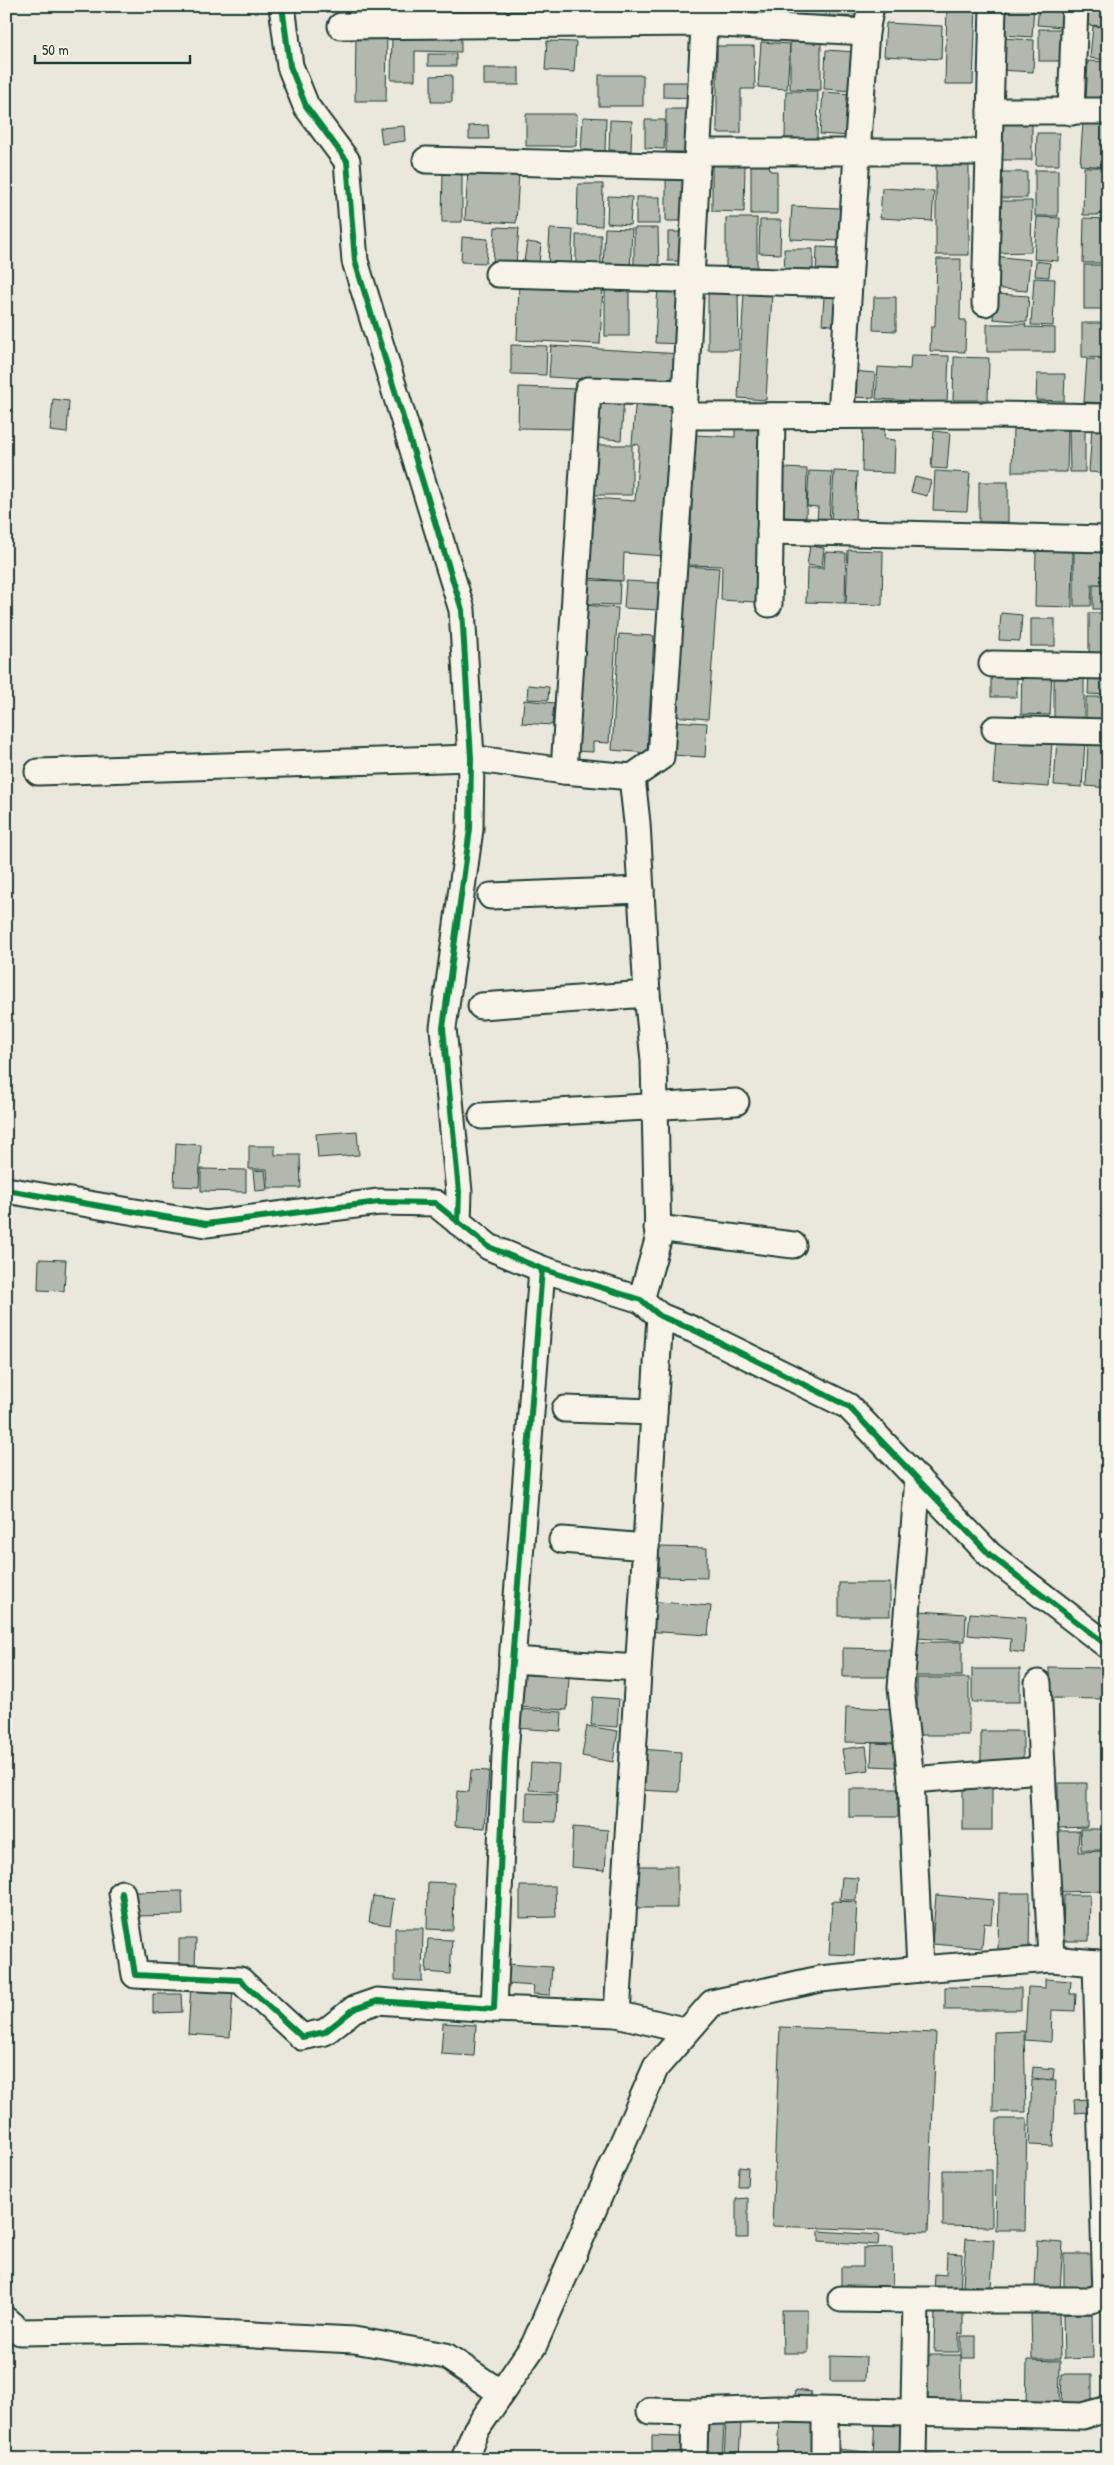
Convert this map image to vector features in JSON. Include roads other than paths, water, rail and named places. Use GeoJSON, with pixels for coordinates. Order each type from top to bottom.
{"type":"FeatureCollection","features":[{"type":"Feature","properties":{"kind":"street"},"geometry":{"type":"LineString","coordinates":[[282,6],[290,66],[306,106],[347,161],[355,261],[462,610],[470,758],[470,829],[443,1028],[460,1192],[458,1222]]}},
{"type":"Feature","properties":{"kind":"street"},"geometry":{"type":"LineString","coordinates":[[841,415],[846,363],[848,284],[856,153],[866,32],[871,6]]}},
{"type":"Feature","properties":{"kind":"street"},"geometry":{"type":"LineString","coordinates":[[985,304],[993,6]]}},
{"type":"Feature","properties":{"kind":"street"},"geometry":{"type":"LineString","coordinates":[[1071,112],[1075,6]]}},
{"type":"Feature","properties":{"kind":"street"},"geometry":{"type":"LineString","coordinates":[[38,772],[470,758],[564,771],[632,777],[661,757],[685,404],[704,15]]}},
{"type":"Feature","properties":{"kind":"street"},"geometry":{"type":"LineString","coordinates":[[341,26],[704,15],[866,32]]}},
{"type":"Feature","properties":{"kind":"street"},"geometry":{"type":"LineString","coordinates":[[990,111],[1108,112]]}},
{"type":"Feature","properties":{"kind":"street"},"geometry":{"type":"LineString","coordinates":[[426,160],[697,160],[856,153],[989,152]]}},
{"type":"Feature","properties":{"kind":"street"},"geometry":{"type":"LineString","coordinates":[[498,274],[848,284]]}},
{"type":"Feature","properties":{"kind":"street"},"geometry":{"type":"LineString","coordinates":[[564,771],[588,390],[772,416],[1108,417]]}},
{"type":"Feature","properties":{"kind":"street"},"geometry":{"type":"LineString","coordinates":[[769,604],[772,416]]}},
{"type":"Feature","properties":{"kind":"street"},"geometry":{"type":"LineString","coordinates":[[770,531],[1108,539]]}},
{"type":"Feature","properties":{"kind":"street"},"geometry":{"type":"LineString","coordinates":[[992,664],[1108,666]]}},
{"type":"Feature","properties":{"kind":"street"},"geometry":{"type":"LineString","coordinates":[[995,729],[1108,732]]}},
{"type":"Feature","properties":{"kind":"street"},"geometry":{"type":"LineString","coordinates":[[632,777],[647,994],[654,1060],[658,1240],[641,1300]]}},
{"type":"Feature","properties":{"kind":"street"},"geometry":{"type":"LineString","coordinates":[[491,896],[641,890]]}},
{"type":"Feature","properties":{"kind":"street"},"geometry":{"type":"LineString","coordinates":[[481,1006],[647,994]]}},
{"type":"Feature","properties":{"kind":"street"},"geometry":{"type":"LineString","coordinates":[[482,1116],[736,1102]]}},
{"type":"Feature","properties":{"kind":"street"},"geometry":{"type":"LineString","coordinates":[[6,1190],[206,1224],[379,1202],[435,1203],[488,1247],[542,1269],[641,1300],[660,1316],[694,1330],[848,1406],[990,1555],[1108,1646]]}},
{"type":"Feature","properties":{"kind":"street"},"geometry":{"type":"LineString","coordinates":[[657,1228],[793,1245]]}},
{"type":"Feature","properties":{"kind":"street"},"geometry":{"type":"LineString","coordinates":[[494,2009],[498,1880],[512,1660],[542,1269]]}},
{"type":"Feature","properties":{"kind":"street"},"geometry":{"type":"LineString","coordinates":[[617,2014],[660,1316]]}},
{"type":"Feature","properties":{"kind":"street"},"geometry":{"type":"LineString","coordinates":[[565,1409],[654,1412]]}},
{"type":"Feature","properties":{"kind":"street"},"geometry":{"type":"LineString","coordinates":[[918,1479],[901,1688],[912,1780],[920,1969]]}},
{"type":"Feature","properties":{"kind":"street"},"geometry":{"type":"LineString","coordinates":[[562,1540],[646,1547]]}},
{"type":"Feature","properties":{"kind":"street"},"geometry":{"type":"LineString","coordinates":[[512,1660],[638,1668]]}},
{"type":"Feature","properties":{"kind":"street"},"geometry":{"type":"LineString","coordinates":[[1038,1683],[1051,1959]]}},
{"type":"Feature","properties":{"kind":"street"},"geometry":{"type":"LineString","coordinates":[[912,1780],[1042,1770]]}},
{"type":"Feature","properties":{"kind":"street"},"geometry":{"type":"LineString","coordinates":[[122,1893],[135,1975],[240,1980],[302,2037],[325,2032],[354,2009],[376,2001],[494,2009],[617,2014],[687,2031]]}},
{"type":"Feature","properties":{"kind":"street"},"geometry":{"type":"LineString","coordinates":[[464,2459],[476,2430],[534,2345],[656,2067],[712,2003],[820,1979],[1051,1959],[1102,1963],[1107,2301],[841,2299]]}},
{"type":"Feature","properties":{"kind":"street"},"geometry":{"type":"LineString","coordinates":[[913,2459],[916,2300]]}},
{"type":"Feature","properties":{"kind":"street"},"geometry":{"type":"LineString","coordinates":[[6,2320],[20,2332],[156,2330],[354,2340],[446,2356],[502,2393]]}},
{"type":"Feature","properties":{"kind":"street"},"geometry":{"type":"LineString","coordinates":[[650,2411],[695,2412],[778,2409],[913,2414],[1082,2416],[1108,2409]]}},
{"type":"Feature","properties":{"kind":"street"},"geometry":{"type":"LineString","coordinates":[[825,2411],[825,2459]]}},
{"type":"Feature","properties":{"kind":"street"},"geometry":{"type":"LineString","coordinates":[[694,2459],[695,2412]]}}]}
